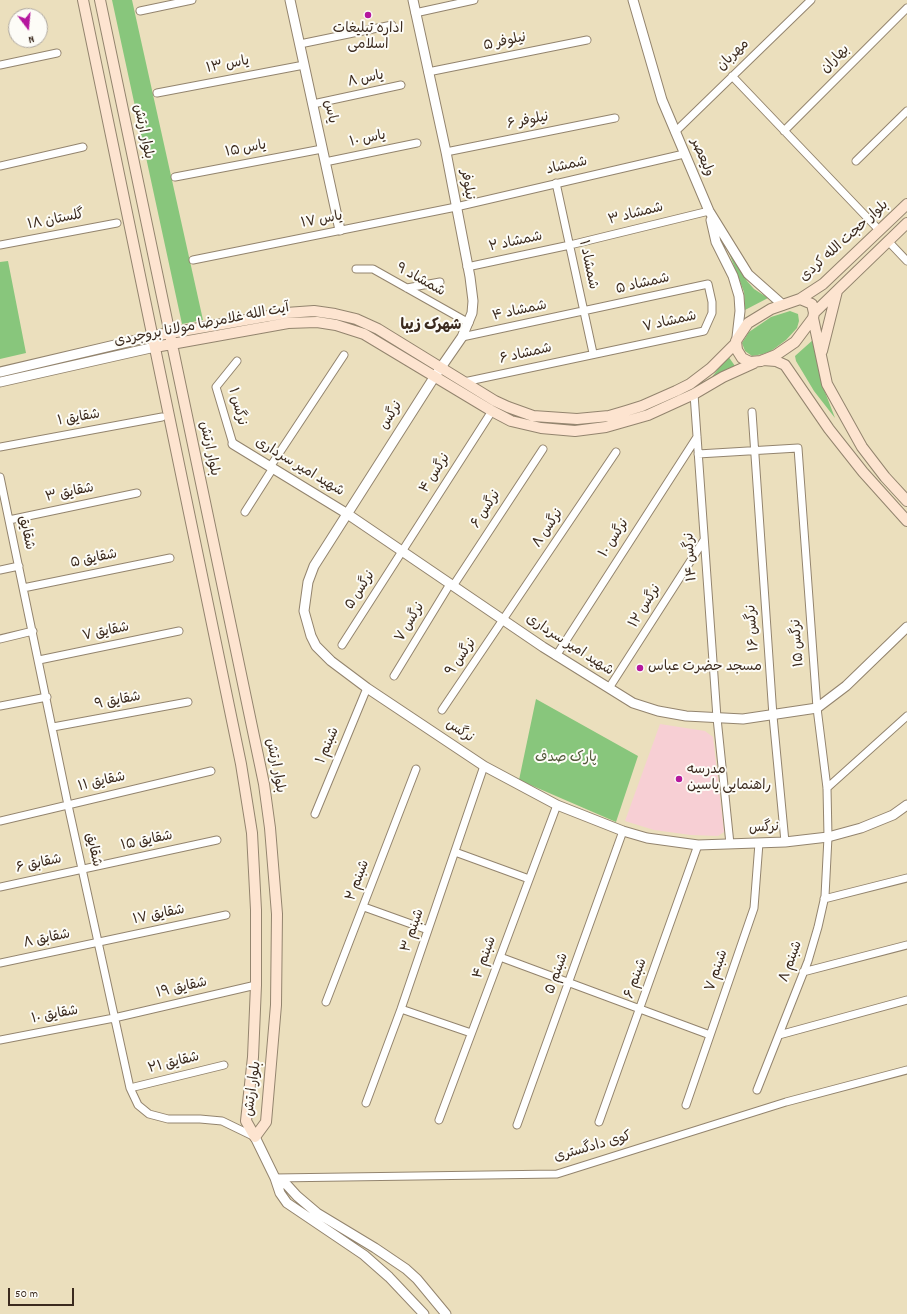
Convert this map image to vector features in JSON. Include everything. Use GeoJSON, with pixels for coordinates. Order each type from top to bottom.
{"type":"FeatureCollection","features":[{"type":"Feature","properties":{"kind":"main road","name":"بلوار ارتش"},"geometry":{"type":"LineString","coordinates":[[83,0],[241,764],[252,834],[256,910],[256,985],[253,1057],[246,1122],[256,1137],[266,1122],[276,1005],[277,914],[270,828],[259,758],[168,332],[100,0]]}},
{"type":"Feature","properties":{"kind":"main road","name":"بلوار حجت الله کردی"},"geometry":{"type":"LineString","coordinates":[[800,299],[823,284],[907,204]]}},
{"type":"Feature","properties":{"kind":"main road","name":"بلوار حجت الله کردی"},"geometry":{"type":"LineString","coordinates":[[814,316],[837,291],[907,223]]}},
{"type":"Feature","properties":{"kind":"main road"},"geometry":{"type":"LineString","coordinates":[[822,353],[837,291]]}},
{"type":"Feature","properties":{"kind":"main road"},"geometry":{"type":"LineString","coordinates":[[907,501],[885,477],[862,447],[827,384],[812,304],[800,299],[771,309],[753,320],[736,340],[737,350],[742,358],[759,361],[776,361],[785,365],[829,429],[863,472],[907,521]]}},
{"type":"Feature","properties":{"kind":"main road","name":"آیت الله غلامرضا مولانا بروجردی"},"geometry":{"type":"LineString","coordinates":[[153,336],[168,332],[286,313],[314,311],[356,319],[378,329],[410,355]]}},
{"type":"Feature","properties":{"kind":"main road"},"geometry":{"type":"LineString","coordinates":[[759,361],[788,348],[795,342],[814,316]]}},
{"type":"Feature","properties":{"kind":"main road","name":"آیت الله غلامرضا مولانا بروجردی"},"geometry":{"type":"LineString","coordinates":[[155,347],[288,323],[317,322],[355,330],[410,355],[438,372],[492,411],[511,420],[528,426],[575,431],[620,424],[648,415],[694,394],[723,377],[759,361]]}},
{"type":"Feature","properties":{"kind":"main road","name":"آیت الله غلامرضا مولانا بروجردی"},"geometry":{"type":"LineString","coordinates":[[438,372],[464,382],[495,401],[520,412],[546,418],[577,419],[609,416],[642,406],[690,384],[711,368],[736,340]]}},
{"type":"Feature","properties":{"kind":"main road"},"geometry":{"type":"LineString","coordinates":[[690,384],[694,394]]}},
{"type":"Feature","properties":{"kind":"street"},"geometry":{"type":"LineString","coordinates":[[140,11],[192,0]]}},
{"type":"Feature","properties":{"kind":"street","name":"یاس"},"geometry":{"type":"LineString","coordinates":[[290,0],[340,230]]}},
{"type":"Feature","properties":{"kind":"street","name":"نیلوفر"},"geometry":{"type":"LineString","coordinates":[[413,0],[446,152],[473,301],[469,323],[462,337],[438,372]]}},
{"type":"Feature","properties":{"kind":"street"},"geometry":{"type":"LineString","coordinates":[[415,13],[474,0]]}},
{"type":"Feature","properties":{"kind":"street","name":"ولیعصر"},"geometry":{"type":"LineString","coordinates":[[633,0],[662,100],[709,211],[748,274],[783,305]]}},
{"type":"Feature","properties":{"kind":"street","name":"مهربان"},"geometry":{"type":"LineString","coordinates":[[675,132],[811,0]]}},
{"type":"Feature","properties":{"kind":"street","name":"بهاران"},"geometry":{"type":"LineString","coordinates":[[784,130],[907,8]]}},
{"type":"Feature","properties":{"kind":"street"},"geometry":{"type":"LineString","coordinates":[[300,44],[392,25]]}},
{"type":"Feature","properties":{"kind":"street","name":"نیلوفر ۵"},"geometry":{"type":"LineString","coordinates":[[428,72],[587,40]]}},
{"type":"Feature","properties":{"kind":"street"},"geometry":{"type":"LineString","coordinates":[[0,65],[57,53]]}},
{"type":"Feature","properties":{"kind":"street","name":"یاس ۱۳"},"geometry":{"type":"LineString","coordinates":[[157,93],[304,65]]}},
{"type":"Feature","properties":{"kind":"street"},"geometry":{"type":"LineString","coordinates":[[732,76],[880,231]]}},
{"type":"Feature","properties":{"kind":"street","name":"یاس ۸"},"geometry":{"type":"LineString","coordinates":[[313,104],[400,85]]}},
{"type":"Feature","properties":{"kind":"street"},"geometry":{"type":"LineString","coordinates":[[856,161],[907,111]]}},
{"type":"Feature","properties":{"kind":"street","name":"نیلوفر ۶"},"geometry":{"type":"LineString","coordinates":[[446,152],[615,118]]}},
{"type":"Feature","properties":{"kind":"street","name":"یاس ۱۰"},"geometry":{"type":"LineString","coordinates":[[325,162],[417,143]]}},
{"type":"Feature","properties":{"kind":"street"},"geometry":{"type":"LineString","coordinates":[[0,166],[83,147]]}},
{"type":"Feature","properties":{"kind":"street","name":"یاس ۱۵"},"geometry":{"type":"LineString","coordinates":[[175,177],[322,149]]}},
{"type":"Feature","properties":{"kind":"street","name":"شمشاد"},"geometry":{"type":"LineString","coordinates":[[456,207],[684,154]]}},
{"type":"Feature","properties":{"kind":"street","name":"شمشاد ۱"},"geometry":{"type":"LineString","coordinates":[[556,183],[594,353]]}},
{"type":"Feature","properties":{"kind":"street","name":"یاس ۱۷"},"geometry":{"type":"LineString","coordinates":[[193,260],[456,207]]}},
{"type":"Feature","properties":{"kind":"street"},"geometry":{"type":"LineString","coordinates":[[709,211],[716,242],[733,276],[739,296],[740,311],[736,340]]}},
{"type":"Feature","properties":{"kind":"street","name":"شمشاد ۳"},"geometry":{"type":"LineString","coordinates":[[570,245],[709,211]]}},
{"type":"Feature","properties":{"kind":"street","name":"گلستان ۱۸"},"geometry":{"type":"LineString","coordinates":[[0,245],[117,223]]}},
{"type":"Feature","properties":{"kind":"street"},"geometry":{"type":"LineString","coordinates":[[888,241],[907,261]]}},
{"type":"Feature","properties":{"kind":"street","name":"شمشاد ۲"},"geometry":{"type":"LineString","coordinates":[[468,267],[570,245]]}},
{"type":"Feature","properties":{"kind":"street","name":"شمشاد ۹"},"geometry":{"type":"LineString","coordinates":[[356,269],[373,269],[469,323]]}},
{"type":"Feature","properties":{"kind":"street"},"geometry":{"type":"LineString","coordinates":[[407,288],[440,282]]}},
{"type":"Feature","properties":{"kind":"street","name":"شمشاد ۵"},"geometry":{"type":"LineString","coordinates":[[584,312],[708,284]]}},
{"type":"Feature","properties":{"kind":"street","name":"شمشاد ۷"},"geometry":{"type":"LineString","coordinates":[[594,353],[704,331],[713,309],[708,284]]}},
{"type":"Feature","properties":{"kind":"street","name":"شمشاد ۴"},"geometry":{"type":"LineString","coordinates":[[462,337],[584,312]]}},
{"type":"Feature","properties":{"kind":"street","name":"آیت الله غلامرضا مولانا بروجردی"},"geometry":{"type":"LineString","coordinates":[[0,372],[153,336]]}},
{"type":"Feature","properties":{"kind":"street","name":"آیت الله غلامرضا مولانا بروجردی"},"geometry":{"type":"LineString","coordinates":[[0,382],[155,347]]}},
{"type":"Feature","properties":{"kind":"street","name":"شمشاد ۶"},"geometry":{"type":"LineString","coordinates":[[464,382],[594,353]]}},
{"type":"Feature","properties":{"kind":"street"},"geometry":{"type":"LineString","coordinates":[[245,512],[271,468],[344,355]]}},
{"type":"Feature","properties":{"kind":"street","name":"نرگس ۱"},"geometry":{"type":"LineString","coordinates":[[233,444],[216,387],[237,361]]}},
{"type":"Feature","properties":{"kind":"street","name":"نرگس"},"geometry":{"type":"LineString","coordinates":[[438,372],[346,513],[314,566],[308,582],[304,612],[311,636],[316,646],[331,661],[367,688],[484,766],[557,805],[623,831],[647,838],[698,845],[785,842],[828,837],[876,822],[893,815],[907,805]]}},
{"type":"Feature","properties":{"kind":"street","name":"نرگس ۱۴"},"geometry":{"type":"LineString","coordinates":[[694,394],[717,718],[730,844]]}},
{"type":"Feature","properties":{"kind":"street","name":"نرگس ۴"},"geometry":{"type":"LineString","coordinates":[[402,551],[492,411]]}},
{"type":"Feature","properties":{"kind":"street","name":"نرگس ۱۶"},"geometry":{"type":"LineString","coordinates":[[752,412],[773,716],[785,842]]}},
{"type":"Feature","properties":{"kind":"street","name":"شقایق ۱"},"geometry":{"type":"LineString","coordinates":[[0,447],[162,417]]}},
{"type":"Feature","properties":{"kind":"street","name":"نرگس ۱۰"},"geometry":{"type":"LineString","coordinates":[[556,656],[697,438]]}},
{"type":"Feature","properties":{"kind":"street","name":"شهید امیر سرداری"},"geometry":{"type":"LineString","coordinates":[[233,444],[346,513],[556,656],[633,703],[658,711],[686,716],[743,719],[773,716],[817,708],[846,686],[907,627]]}},
{"type":"Feature","properties":{"kind":"street","name":"نرگس ۱۵"},"geometry":{"type":"LineString","coordinates":[[754,450],[798,448],[817,708],[827,788],[828,837]]}},
{"type":"Feature","properties":{"kind":"street","name":"نرگس ۶"},"geometry":{"type":"LineString","coordinates":[[452,585],[543,449]]}},
{"type":"Feature","properties":{"kind":"street"},"geometry":{"type":"LineString","coordinates":[[698,454],[754,450]]}},
{"type":"Feature","properties":{"kind":"street","name":"نرگس ۸"},"geometry":{"type":"LineString","coordinates":[[504,621],[616,452]]}},
{"type":"Feature","properties":{"kind":"street","name":"شقایق"},"geometry":{"type":"LineString","coordinates":[[0,477],[2,498],[9,520],[19,566],[68,805],[130,1088],[138,1105],[149,1114],[168,1119],[222,1121],[256,1137]]}},
{"type":"Feature","properties":{"kind":"street","name":"شقایق ۳"},"geometry":{"type":"LineString","coordinates":[[9,520],[137,493]]}},
{"type":"Feature","properties":{"kind":"street","name":"نرگس ۱۲"},"geometry":{"type":"LineString","coordinates":[[609,688],[704,540]]}},
{"type":"Feature","properties":{"kind":"street","name":"نرگس ۵"},"geometry":{"type":"LineString","coordinates":[[342,645],[402,551]]}},
{"type":"Feature","properties":{"kind":"street","name":"شقایق ۵"},"geometry":{"type":"LineString","coordinates":[[23,588],[170,558]]}},
{"type":"Feature","properties":{"kind":"street"},"geometry":{"type":"LineString","coordinates":[[0,570],[19,566]]}},
{"type":"Feature","properties":{"kind":"street","name":"نرگس ۷"},"geometry":{"type":"LineString","coordinates":[[394,676],[452,585]]}},
{"type":"Feature","properties":{"kind":"street","name":"نرگس ۹"},"geometry":{"type":"LineString","coordinates":[[442,710],[504,621]]}},
{"type":"Feature","properties":{"kind":"street"},"geometry":{"type":"LineString","coordinates":[[0,638],[33,631]]}},
{"type":"Feature","properties":{"kind":"street","name":"شقایق ۷"},"geometry":{"type":"LineString","coordinates":[[39,660],[179,631]]}},
{"type":"Feature","properties":{"kind":"street","name":"شبنم ۱"},"geometry":{"type":"LineString","coordinates":[[315,814],[367,688]]}},
{"type":"Feature","properties":{"kind":"street"},"geometry":{"type":"LineString","coordinates":[[0,706],[46,697]]}},
{"type":"Feature","properties":{"kind":"street","name":"شقایق ۹"},"geometry":{"type":"LineString","coordinates":[[53,728],[188,702]]}},
{"type":"Feature","properties":{"kind":"street"},"geometry":{"type":"LineString","coordinates":[[827,788],[907,716]]}},
{"type":"Feature","properties":{"kind":"street","name":"شبنم ۳"},"geometry":{"type":"LineString","coordinates":[[366,1103],[401,1009],[484,766]]}},
{"type":"Feature","properties":{"kind":"street","name":"شبنم ۲"},"geometry":{"type":"LineString","coordinates":[[326,1002],[364,907],[416,769]]}},
{"type":"Feature","properties":{"kind":"street","name":"شقایق ۱۱"},"geometry":{"type":"LineString","coordinates":[[0,821],[211,771]]}},
{"type":"Feature","properties":{"kind":"street","name":"شبنم ۴"},"geometry":{"type":"LineString","coordinates":[[439,1120],[557,805]]}},
{"type":"Feature","properties":{"kind":"street","name":"شبنم ۵"},"geometry":{"type":"LineString","coordinates":[[517,1125],[623,831]]}},
{"type":"Feature","properties":{"kind":"street","name":"شبنم ۸"},"geometry":{"type":"LineString","coordinates":[[757,1090],[803,972],[818,927],[824,899],[828,837]]}},
{"type":"Feature","properties":{"kind":"street","name":"شقایق ۱۵"},"geometry":{"type":"LineString","coordinates":[[83,869],[217,840]]}},
{"type":"Feature","properties":{"kind":"street","name":"شبنم ۷"},"geometry":{"type":"LineString","coordinates":[[686,1105],[754,908],[759,843]]}},
{"type":"Feature","properties":{"kind":"street","name":"شبنم ۶"},"geometry":{"type":"LineString","coordinates":[[599,1122],[698,845]]}},
{"type":"Feature","properties":{"kind":"street"},"geometry":{"type":"LineString","coordinates":[[455,852],[529,879]]}},
{"type":"Feature","properties":{"kind":"street","name":"شقابق ۶"},"geometry":{"type":"LineString","coordinates":[[0,887],[83,869]]}},
{"type":"Feature","properties":{"kind":"street"},"geometry":{"type":"LineString","coordinates":[[824,899],[907,878]]}},
{"type":"Feature","properties":{"kind":"street"},"geometry":{"type":"LineString","coordinates":[[364,907],[428,930]]}},
{"type":"Feature","properties":{"kind":"street","name":"شقایق ۱۷"},"geometry":{"type":"LineString","coordinates":[[99,943],[226,915]]}},
{"type":"Feature","properties":{"kind":"street","name":"شقابق ۸"},"geometry":{"type":"LineString","coordinates":[[0,963],[99,943]]}},
{"type":"Feature","properties":{"kind":"street"},"geometry":{"type":"LineString","coordinates":[[803,972],[907,945]]}},
{"type":"Feature","properties":{"kind":"street"},"geometry":{"type":"LineString","coordinates":[[500,957],[710,1035]]}},
{"type":"Feature","properties":{"kind":"street","name":"شقایق ۱۹"},"geometry":{"type":"LineString","coordinates":[[114,1018],[256,985]]}},
{"type":"Feature","properties":{"kind":"street"},"geometry":{"type":"LineString","coordinates":[[779,1034],[907,1000]]}},
{"type":"Feature","properties":{"kind":"street"},"geometry":{"type":"LineString","coordinates":[[401,1009],[471,1033]]}},
{"type":"Feature","properties":{"kind":"street","name":"شقایق ۱۰"},"geometry":{"type":"LineString","coordinates":[[0,1040],[114,1018]]}},
{"type":"Feature","properties":{"kind":"street","name":"شقایق ۲۱"},"geometry":{"type":"LineString","coordinates":[[130,1088],[224,1065]]}},
{"type":"Feature","properties":{"kind":"street","name":"کوی دادگستری"},"geometry":{"type":"LineString","coordinates":[[275,1178],[557,1174],[786,1102],[907,1070]]}},
{"type":"Feature","properties":{"kind":"street"},"geometry":{"type":"LineString","coordinates":[[256,1137],[275,1178],[280,1193],[287,1203],[364,1255],[389,1277],[424,1314]]}},
{"type":"Feature","properties":{"kind":"street"},"geometry":{"type":"LineString","coordinates":[[275,1178],[287,1184],[297,1196],[317,1213],[375,1248],[406,1269],[417,1279],[446,1314]]}},
{"type":"Feature","properties":{"kind":"shaded area","name":"مدرسه راهنمایی یاسین"},"geometry":{"type":"Polygon","coordinates":[[[660,724],[705,731],[713,737],[724,832],[718,836],[691,835],[654,830],[625,821],[660,724]]]}},
{"type":"Feature","properties":{"kind":"green space"},"geometry":{"type":"Polygon","coordinates":[[[112,0],[132,0],[203,320],[182,324],[112,0]]]}},
{"type":"Feature","properties":{"kind":"green space"},"geometry":{"type":"Polygon","coordinates":[[[726,245],[747,281],[754,289],[768,298],[745,310],[744,292],[726,245]]]}},
{"type":"Feature","properties":{"kind":"green space"},"geometry":{"type":"Polygon","coordinates":[[[8,261],[26,353],[0,359],[0,262],[8,261]]]}},
{"type":"Feature","properties":{"kind":"green space"},"geometry":{"type":"Polygon","coordinates":[[[790,311],[798,314],[799,321],[797,328],[786,340],[771,351],[763,354],[752,356],[745,351],[742,343],[749,332],[771,317],[790,311]]]}},
{"type":"Feature","properties":{"kind":"green space"},"geometry":{"type":"Polygon","coordinates":[[[814,339],[822,384],[835,418],[814,391],[796,361],[795,356],[814,339]]]}},
{"type":"Feature","properties":{"kind":"green space"},"geometry":{"type":"Polygon","coordinates":[[[728,356],[735,366],[712,377],[728,356]]]}},
{"type":"Feature","properties":{"kind":"green space","name":"پارک صدف"},"geometry":{"type":"Polygon","coordinates":[[[536,699],[638,756],[616,822],[519,780],[536,699]]]}},
{"type":"Feature","properties":{"kind":"place","name":"اداره تبلیغات اسلامی"},"geometry":{"type":"Point","coordinates":[368,15]}},
{"type":"Feature","properties":{"kind":"place","name":"مسجد حضرت عباس"},"geometry":{"type":"Point","coordinates":[640,668]}},
{"type":"Feature","properties":{"kind":"place","name":"مدرسه راهنمایی یاسین"},"geometry":{"type":"Point","coordinates":[679,779]}},
{"type":"Feature","properties":{"kind":"district","name":"شهرک زیبا"},"geometry":{"type":"Point","coordinates":[431,327]}}]}
